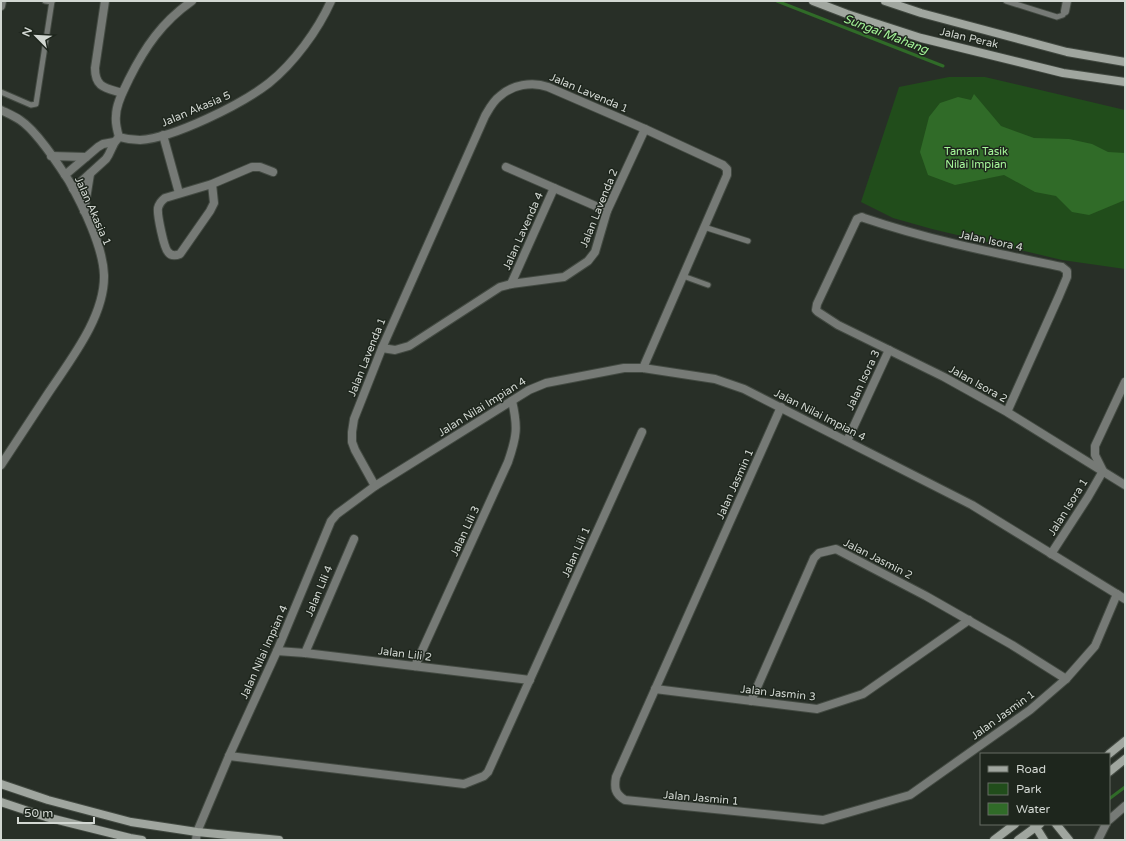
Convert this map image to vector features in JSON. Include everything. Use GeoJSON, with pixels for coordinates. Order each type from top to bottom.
{"type":"FeatureCollection","features":[{"type":"Feature","properties":{"kind":"street"},"geometry":{"type":"LineString","coordinates":[[1,6],[2,1]]}},
{"type":"Feature","properties":{"kind":"street"},"geometry":{"type":"LineString","coordinates":[[105,1],[95,77],[101,86],[122,93]]}},
{"type":"Feature","properties":{"kind":"street"},"geometry":{"type":"LineString","coordinates":[[73,189],[108,156],[116,140],[116,116],[122,93],[149,43],[171,18],[192,1]]}},
{"type":"Feature","properties":{"kind":"street","name":"Jalan Akasia 5"},"geometry":{"type":"LineString","coordinates":[[116,140],[141,140],[163,135],[197,123],[240,102],[269,83],[291,61],[314,32],[331,1]]}},
{"type":"Feature","properties":{"kind":"street","name":"Jalan Perak"},"geometry":{"type":"LineString","coordinates":[[813,1],[847,14],[921,38],[1063,73],[1125,82]]}},
{"type":"Feature","properties":{"kind":"street","name":"Jalan Perak"},"geometry":{"type":"LineString","coordinates":[[885,1],[921,14],[1060,51],[1125,62]]}},
{"type":"Feature","properties":{"kind":"street"},"geometry":{"type":"LineString","coordinates":[[1065,11],[1067,1]]}},
{"type":"Feature","properties":{"kind":"street","name":"Jalan Lavenda 1"},"geometry":{"type":"LineString","coordinates":[[375,486],[352,442],[352,432],[360,404],[382,348],[485,116],[493,102],[506,91],[529,84],[543,85],[645,129],[723,165],[727,169],[727,175],[643,368]]}},
{"type":"Feature","properties":{"kind":"street","name":"Jalan Akasia 1"},"geometry":{"type":"LineString","coordinates":[[1,110],[20,120],[32,130],[65,175],[95,236],[102,262],[103,284],[98,307],[80,344],[1,466]]}},
{"type":"Feature","properties":{"kind":"street","name":"Jalan Lavenda 2"},"geometry":{"type":"LineString","coordinates":[[382,348],[395,350],[409,346],[500,287],[511,284],[564,277],[588,261],[595,252],[608,211],[645,129]]}},
{"type":"Feature","properties":{"kind":"street"},"geometry":{"type":"LineString","coordinates":[[163,135],[179,193]]}},
{"type":"Feature","properties":{"kind":"street"},"geometry":{"type":"LineString","coordinates":[[65,175],[100,145],[116,140]]}},
{"type":"Feature","properties":{"kind":"street"},"geometry":{"type":"LineString","coordinates":[[52,156],[86,157]]}},
{"type":"Feature","properties":{"kind":"street"},"geometry":{"type":"LineString","coordinates":[[212,184],[214,198],[212,206],[180,254],[170,254],[165,248],[158,212],[158,208],[162,200],[179,193],[212,184],[252,167],[260,167],[273,172]]}},
{"type":"Feature","properties":{"kind":"street"},"geometry":{"type":"LineString","coordinates":[[506,167],[608,211]]}},
{"type":"Feature","properties":{"kind":"street"},"geometry":{"type":"LineString","coordinates":[[84,212],[90,174]]}},
{"type":"Feature","properties":{"kind":"street","name":"Jalan Lavenda 4"},"geometry":{"type":"LineString","coordinates":[[511,284],[554,188]]}},
{"type":"Feature","properties":{"kind":"street","name":"Jalan Isora 4"},"geometry":{"type":"LineString","coordinates":[[816,310],[817,304],[855,222],[857,219],[862,217],[896,229],[967,247],[1065,268],[1067,271],[1067,277],[1007,412]]}},
{"type":"Feature","properties":{"kind":"street","name":"Jalan Isora 2"},"geometry":{"type":"LineString","coordinates":[[816,310],[838,325],[944,377],[1007,412],[1125,485]]}},
{"type":"Feature","properties":{"kind":"street","name":"Jalan Isora 3"},"geometry":{"type":"LineString","coordinates":[[847,442],[890,350]]}},
{"type":"Feature","properties":{"kind":"street","name":"Jalan Nilai Impian 4"},"geometry":{"type":"LineString","coordinates":[[197,836],[229,756],[277,651],[331,521],[337,514],[375,486],[536,386],[546,383],[614,369],[643,368],[715,379],[744,389],[972,505],[1116,594],[1125,598]]}},
{"type":"Feature","properties":{"kind":"street"},"geometry":{"type":"LineString","coordinates":[[1103,471],[1095,455],[1095,446],[1125,382]]}},
{"type":"Feature","properties":{"kind":"street","name":"Jalan Lili 3"},"geometry":{"type":"LineString","coordinates":[[415,666],[508,462],[517,427],[512,401]]}},
{"type":"Feature","properties":{"kind":"street","name":"Jalan Jasmin 1"},"geometry":{"type":"LineString","coordinates":[[781,407],[616,777],[616,792],[625,800],[823,820],[910,795],[1030,710],[1066,679],[1095,646],[1116,594]]}},
{"type":"Feature","properties":{"kind":"street","name":"Jalan Lili 1"},"geometry":{"type":"LineString","coordinates":[[229,756],[466,784],[487,773],[642,432]]}},
{"type":"Feature","properties":{"kind":"street","name":"Jalan Isora 1"},"geometry":{"type":"LineString","coordinates":[[1051,554],[1103,471]]}},
{"type":"Feature","properties":{"kind":"street","name":"Jalan Lili 4"},"geometry":{"type":"LineString","coordinates":[[305,653],[354,539]]}},
{"type":"Feature","properties":{"kind":"street","name":"Jalan Jasmin 2"},"geometry":{"type":"LineString","coordinates":[[751,701],[814,558],[819,553],[834,549],[840,550],[969,620],[1066,679]]}},
{"type":"Feature","properties":{"kind":"street","name":"Jalan Jasmin 3"},"geometry":{"type":"LineString","coordinates":[[655,689],[817,709],[863,694],[969,620]]}},
{"type":"Feature","properties":{"kind":"street","name":"Jalan Lili 2"},"geometry":{"type":"LineString","coordinates":[[277,651],[305,653],[530,680]]}},
{"type":"Feature","properties":{"kind":"street"},"geometry":{"type":"LineString","coordinates":[[1110,753],[1125,741]]}},
{"type":"Feature","properties":{"kind":"street"},"geometry":{"type":"LineString","coordinates":[[1110,771],[1125,759]]}},
{"type":"Feature","properties":{"kind":"street"},"geometry":{"type":"LineString","coordinates":[[1,784],[48,800],[131,822],[197,836],[279,840]]}},
{"type":"Feature","properties":{"kind":"street"},"geometry":{"type":"LineString","coordinates":[[1,802],[46,817],[142,840]]}},
{"type":"Feature","properties":{"kind":"street"},"geometry":{"type":"LineString","coordinates":[[1110,819],[1125,806]]}},
{"type":"Feature","properties":{"kind":"street"},"geometry":{"type":"LineString","coordinates":[[994,840],[1014,825]]}},
{"type":"Feature","properties":{"kind":"street"},"geometry":{"type":"LineString","coordinates":[[1018,840],[1037,825],[1044,840]]}},
{"type":"Feature","properties":{"kind":"street"},"geometry":{"type":"LineString","coordinates":[[1057,825],[1068,839]]}},
{"type":"Feature","properties":{"kind":"street"},"geometry":{"type":"LineString","coordinates":[[1064,825],[1068,839]]}},
{"type":"Feature","properties":{"kind":"street"},"geometry":{"type":"LineString","coordinates":[[1098,840],[1106,825]]}},
{"type":"Feature","properties":{"kind":"lane"},"geometry":{"type":"LineString","coordinates":[[1,92],[31,105],[36,104],[52,2],[46,1]]}},
{"type":"Feature","properties":{"kind":"lane"},"geometry":{"type":"LineString","coordinates":[[1006,1],[1018,3],[1056,17],[1063,15],[1065,11]]}},
{"type":"Feature","properties":{"kind":"lane"},"geometry":{"type":"LineString","coordinates":[[704,227],[748,241]]}},
{"type":"Feature","properties":{"kind":"lane"},"geometry":{"type":"LineString","coordinates":[[683,276],[708,285]]}},
{"type":"Feature","properties":{"kind":"green space","name":"Taman Tasik Nilai Impian"},"geometry":{"type":"Polygon","coordinates":[[[949,77],[985,77],[1125,110],[1125,269],[1062,260],[932,229],[893,218],[861,202],[899,87],[949,77]]]}},
{"type":"Feature","properties":{"kind":"water"},"geometry":{"type":"Polygon","coordinates":[[[974,94],[1001,126],[1034,138],[1069,139],[1092,144],[1108,152],[1125,153],[1125,200],[1089,215],[1072,212],[1056,196],[1035,192],[1004,175],[955,185],[928,175],[920,152],[929,117],[940,103],[958,97],[971,100],[974,94]]]}},
{"type":"Feature","properties":{"kind":"waterway","name":"Sungai Mahang"},"geometry":{"type":"LineString","coordinates":[[777,1],[943,66]]}},
{"type":"Feature","properties":{"kind":"waterway"},"geometry":{"type":"LineString","coordinates":[[1110,798],[1125,787]]}}]}
